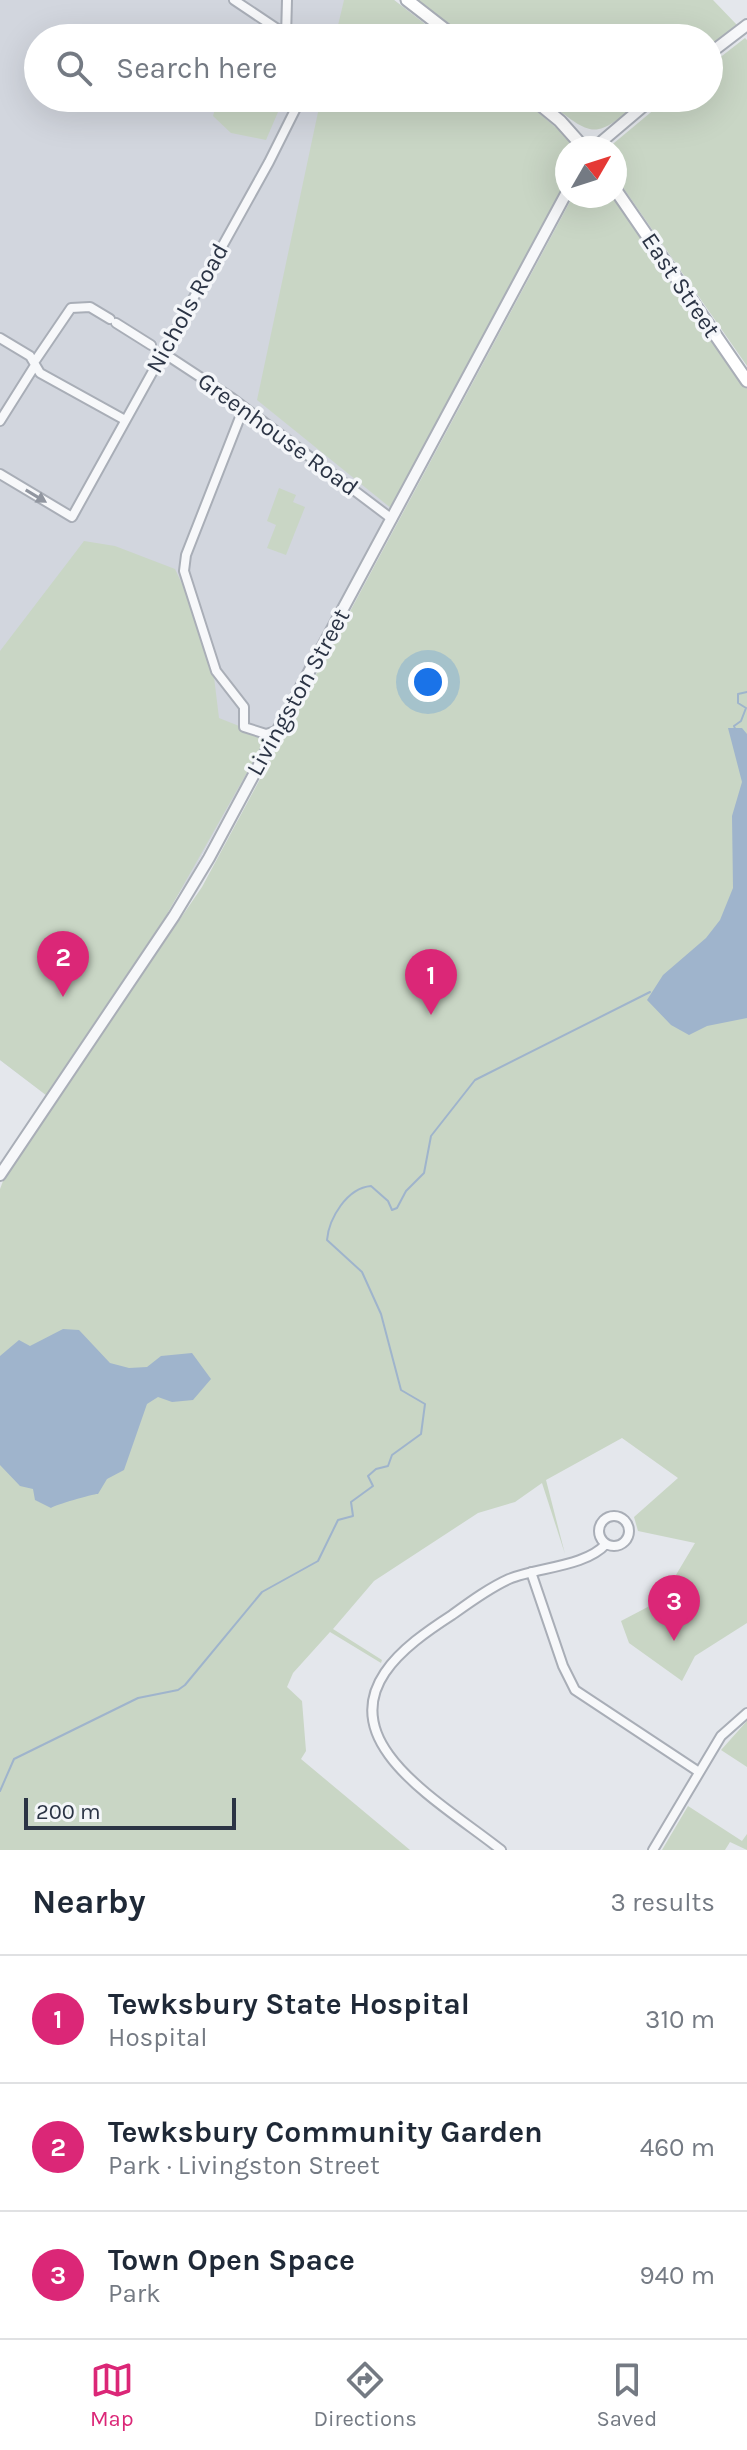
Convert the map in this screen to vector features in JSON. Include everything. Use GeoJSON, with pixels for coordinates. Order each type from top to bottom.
{"type":"FeatureCollection","features":[{"type":"Feature","properties":{"kind":"main road"},"geometry":{"type":"LineString","coordinates":[[407,0],[438,24]]}},
{"type":"Feature","properties":{"kind":"main road"},"geometry":{"type":"LineString","coordinates":[[549,112],[573,136]]}},
{"type":"Feature","properties":{"kind":"main road","name":"East Street"},"geometry":{"type":"LineString","coordinates":[[627,206],[747,381]]}},
{"type":"Feature","properties":{"kind":"street"},"geometry":{"type":"LineString","coordinates":[[234,0],[269,24]]}},
{"type":"Feature","properties":{"kind":"street"},"geometry":{"type":"LineString","coordinates":[[286,24],[287,0]]}},
{"type":"Feature","properties":{"kind":"street"},"geometry":{"type":"LineString","coordinates":[[723,43],[747,25]]}},
{"type":"Feature","properties":{"kind":"street","name":"Nichols Road"},"geometry":{"type":"LineString","coordinates":[[0,474],[72,517],[294,112]]}},
{"type":"Feature","properties":{"kind":"street"},"geometry":{"type":"LineString","coordinates":[[608,136],[636,112]]}},
{"type":"Feature","properties":{"kind":"street","name":"Livingston Street"},"geometry":{"type":"LineString","coordinates":[[0,1175],[184,899],[558,208]]}},
{"type":"Feature","properties":{"kind":"street"},"geometry":{"type":"LineString","coordinates":[[0,421],[71,308],[90,307],[151,345]]}},
{"type":"Feature","properties":{"kind":"street"},"geometry":{"type":"LineString","coordinates":[[0,338],[62,387],[125,420]]}},
{"type":"Feature","properties":{"kind":"street","name":"Greenhouse Road"},"geometry":{"type":"LineString","coordinates":[[162,352],[244,407],[392,519]]}},
{"type":"Feature","properties":{"kind":"street"},"geometry":{"type":"LineString","coordinates":[[244,407],[209,505],[186,555],[184,571],[216,671],[244,707],[244,727],[266,734],[276,731]]}},
{"type":"Feature","properties":{"kind":"street"},"geometry":{"type":"LineString","coordinates":[[501,1850],[390,1757],[378,1732],[376,1699],[386,1667],[405,1647],[498,1585],[592,1554],[606,1544]]}},
{"type":"Feature","properties":{"kind":"street"},"geometry":{"type":"LineString","coordinates":[[531,1572],[563,1666],[578,1694],[699,1772]]}},
{"type":"Feature","properties":{"kind":"street"},"geometry":{"type":"LineString","coordinates":[[653,1850],[725,1731],[747,1713]]}},
{"type":"Feature","properties":{"kind":"shaded area"},"geometry":{"type":"Polygon","coordinates":[[[0,0],[394,0],[425,24],[24,24],[24,112],[537,112],[565,136],[555,136],[555,202],[374,542],[191,875],[46,1095],[0,1060],[0,0]]]}},
{"type":"Feature","properties":{"kind":"green space"},"geometry":{"type":"Polygon","coordinates":[[[344,0],[394,0],[425,24],[338,24],[344,0]]]}},
{"type":"Feature","properties":{"kind":"green space"},"geometry":{"type":"Polygon","coordinates":[[[414,0],[713,0],[737,25],[723,36],[723,24],[446,24],[414,0]]]}},
{"type":"Feature","properties":{"kind":"green space"},"geometry":{"type":"Polygon","coordinates":[[[745,38],[747,366],[627,193],[627,136],[622,136],[651,112],[723,112],[723,55],[745,38]]]}},
{"type":"Feature","properties":{"kind":"green space"},"geometry":{"type":"Polygon","coordinates":[[[214,112],[278,112],[266,140],[231,133],[213,116],[214,112]]]}},
{"type":"Feature","properties":{"kind":"green space"},"geometry":{"type":"Polygon","coordinates":[[[318,112],[538,112],[566,136],[555,136],[555,202],[392,509],[257,400],[318,112]]]}},
{"type":"Feature","properties":{"kind":"green space"},"geometry":{"type":"Polygon","coordinates":[[[562,112],[627,112],[614,122],[594,130],[562,112]]]}},
{"type":"Feature","properties":{"kind":"green space"},"geometry":{"type":"Polygon","coordinates":[[[567,208],[620,208],[747,389],[747,1623],[695,1656],[682,1681],[629,1643],[621,1621],[661,1600],[695,1543],[638,1531],[634,1517],[678,1478],[622,1438],[546,1480],[565,1554],[542,1483],[515,1502],[478,1513],[374,1581],[333,1629],[382,1660],[381,1663],[330,1632],[293,1673],[287,1687],[302,1701],[306,1751],[301,1759],[410,1850],[0,1850],[0,1189],[6,1173],[202,887],[567,208]]]}},
{"type":"Feature","properties":{"kind":"green space"},"geometry":{"type":"Polygon","coordinates":[[[279,488],[296,495],[293,502],[305,507],[286,555],[267,548],[276,525],[267,521],[279,488]]]}},
{"type":"Feature","properties":{"kind":"green space"},"geometry":{"type":"Polygon","coordinates":[[[84,541],[115,546],[175,569],[190,601],[214,677],[219,718],[267,737],[166,916],[46,1095],[0,1060],[0,651],[84,541]]]}},
{"type":"Feature","properties":{"kind":"green space"},"geometry":{"type":"Polygon","coordinates":[[[747,1721],[747,1767],[721,1750],[747,1721]]]}},
{"type":"Feature","properties":{"kind":"green space"},"geometry":{"type":"Polygon","coordinates":[[[688,1806],[742,1841],[747,1834],[747,1850],[730,1842],[725,1850],[662,1850],[688,1806]]]}},
{"type":"Feature","properties":{"kind":"water"},"geometry":{"type":"Polygon","coordinates":[[[728,728],[742,728],[747,734],[747,1018],[707,1026],[689,1035],[671,1025],[647,1000],[663,975],[706,938],[720,920],[733,888],[732,816],[742,782],[728,728]]]}},
{"type":"Feature","properties":{"kind":"water"},"geometry":{"type":"Polygon","coordinates":[[[63,1329],[79,1330],[110,1363],[129,1368],[147,1367],[161,1356],[192,1353],[211,1379],[193,1400],[172,1402],[158,1397],[147,1404],[124,1470],[107,1479],[98,1494],[51,1508],[35,1500],[33,1489],[20,1486],[0,1465],[0,1356],[19,1340],[30,1346],[63,1329]]]}},
{"type":"Feature","properties":{"kind":"waterway"},"geometry":{"type":"LineString","coordinates":[[736,731],[734,726],[741,721],[746,708],[738,703],[738,694],[747,692]]}},
{"type":"Feature","properties":{"kind":"waterway"},"geometry":{"type":"LineString","coordinates":[[0,1791],[14,1759],[138,1698],[178,1690],[185,1685],[262,1592],[318,1561],[338,1520],[353,1516],[351,1502],[373,1486],[368,1476],[376,1469],[388,1466],[392,1455],[421,1434],[425,1404],[401,1390],[381,1314],[362,1272],[327,1240],[335,1214],[347,1198],[371,1186],[388,1201],[392,1210],[397,1208],[406,1191],[424,1173],[431,1136],[475,1080],[650,992]]}},
{"type":"Feature","properties":{"kind":"place","name":"Tewksbury Community Garden"},"geometry":{"type":"Point","coordinates":[63,997]}},
{"type":"Feature","properties":{"kind":"place","name":"Tewksbury State Hospital"},"geometry":{"type":"Point","coordinates":[431,1015]}},
{"type":"Feature","properties":{"kind":"place","name":"Town Open Space"},"geometry":{"type":"Point","coordinates":[674,1641]}}]}
